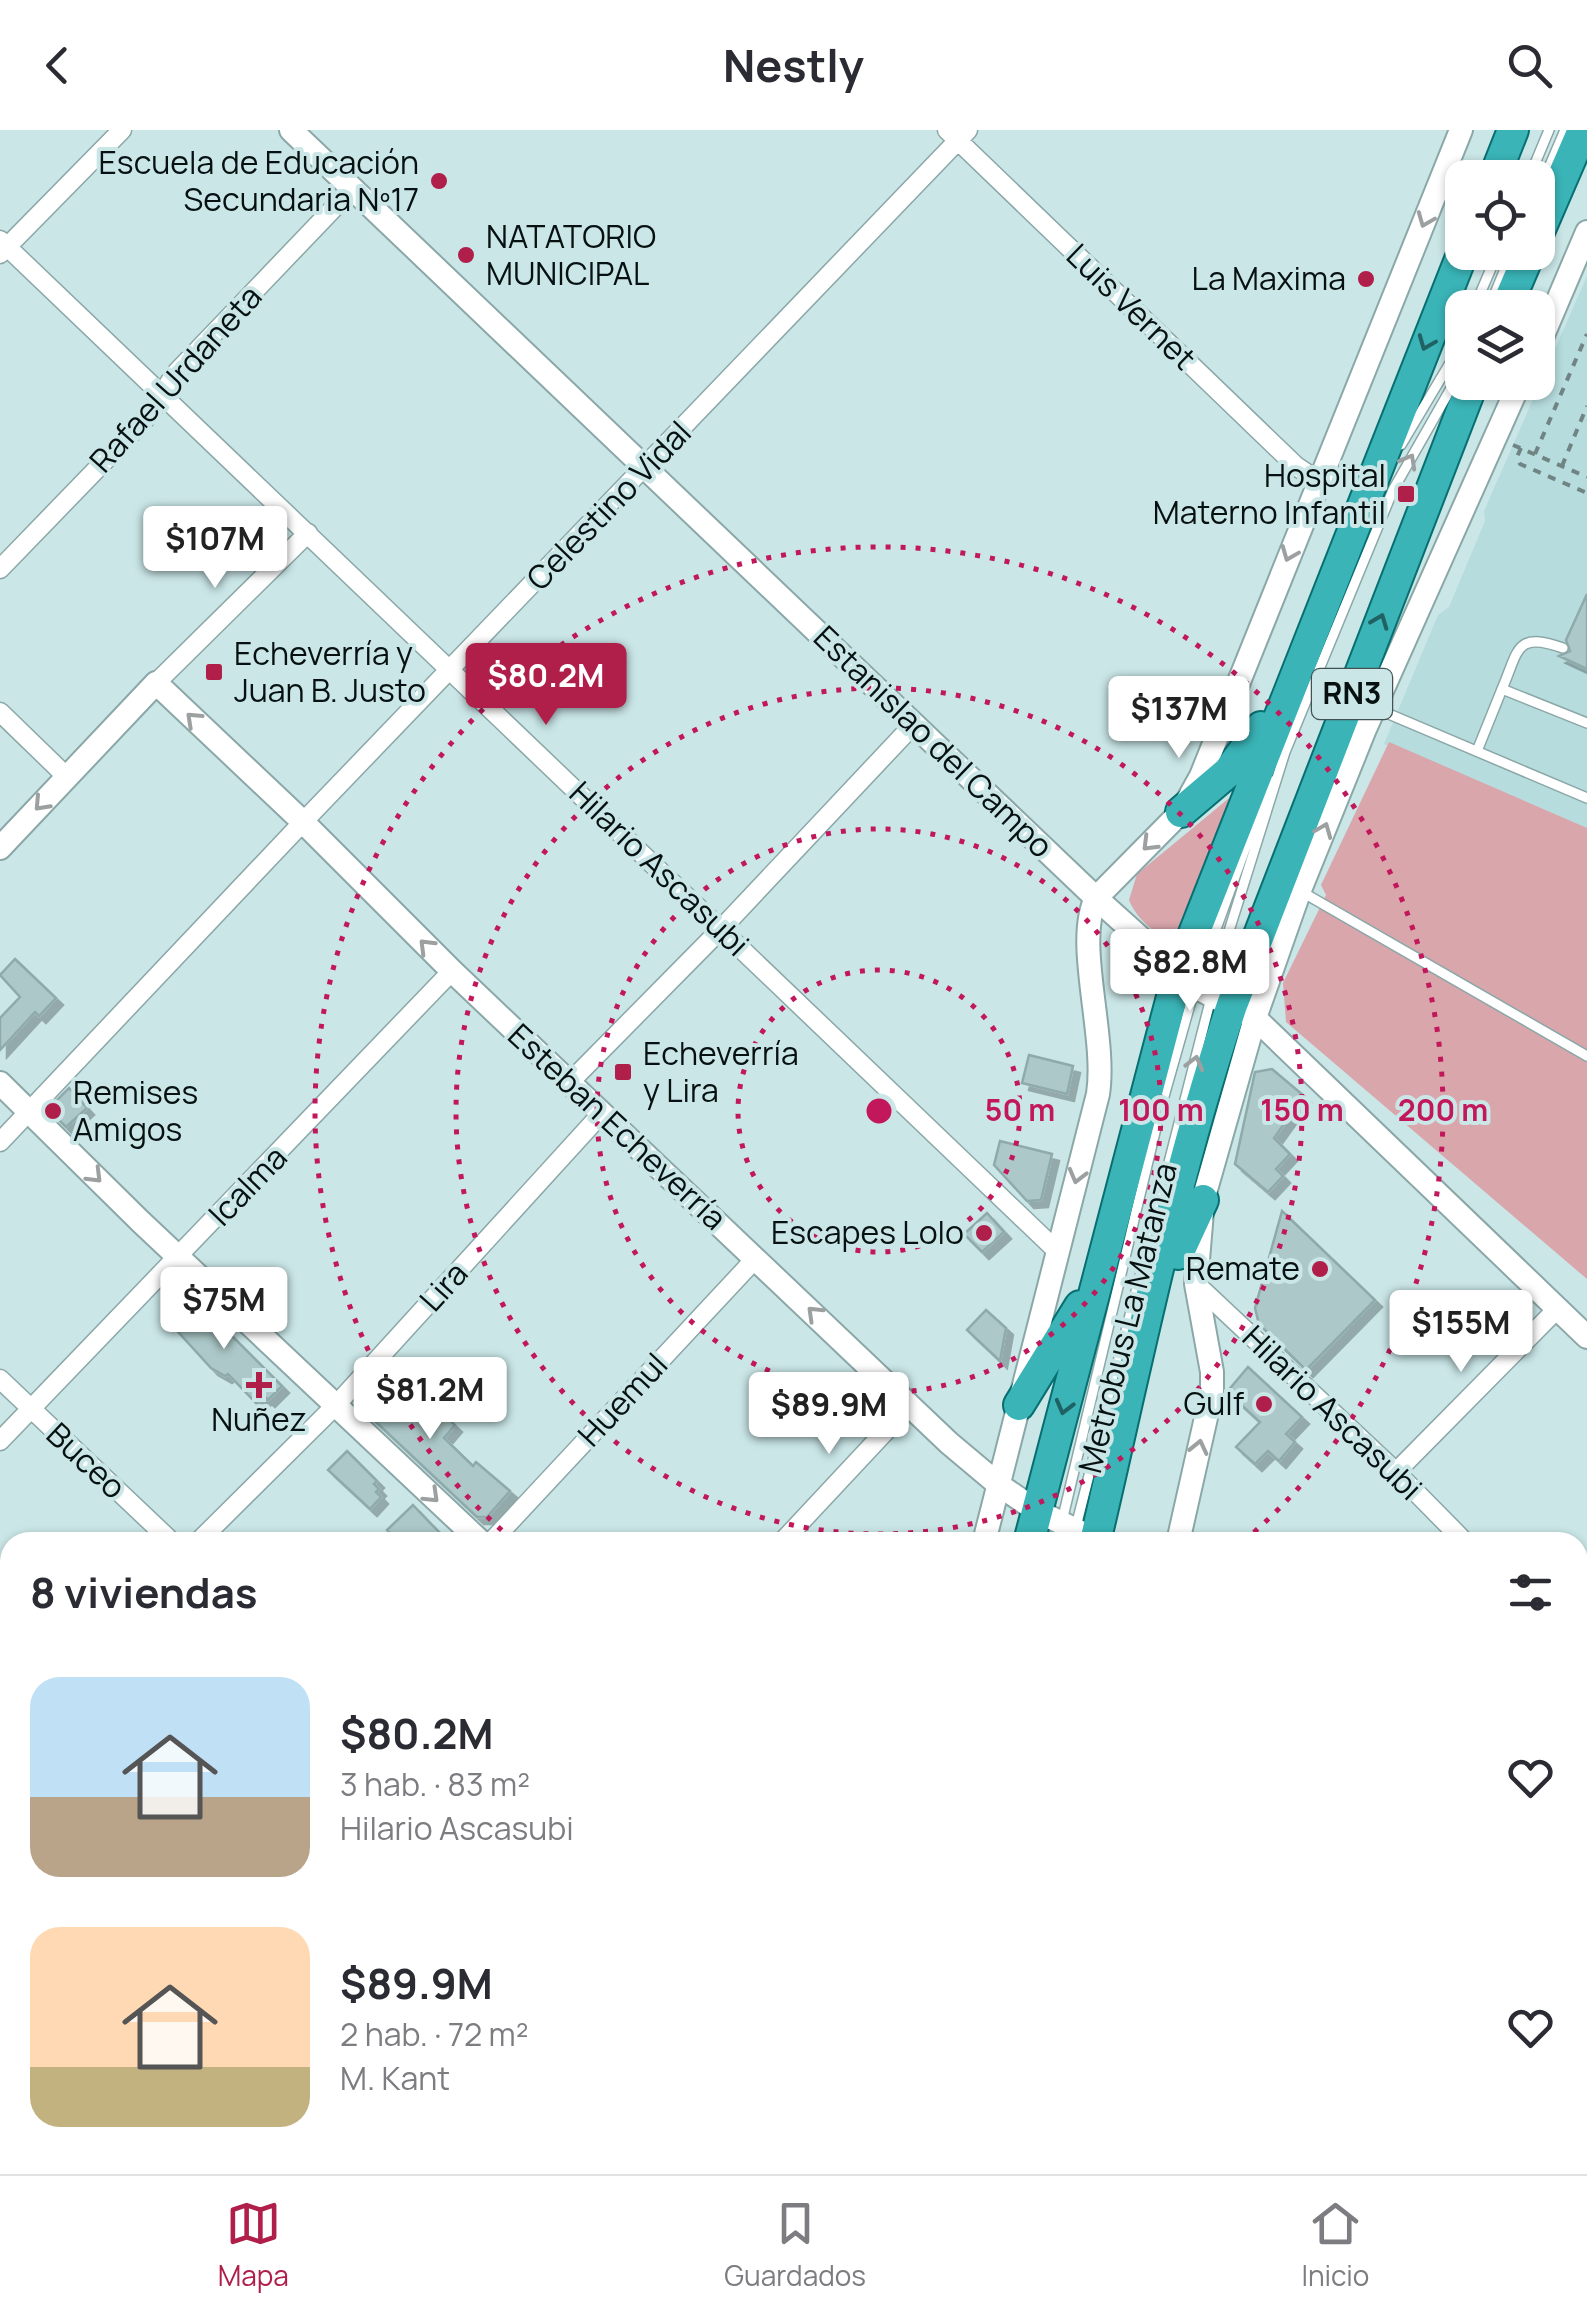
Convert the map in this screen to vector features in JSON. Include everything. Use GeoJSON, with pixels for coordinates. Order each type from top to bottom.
{"type":"FeatureCollection","features":[{"type":"Feature","properties":{"kind":"highway"},"geometry":{"type":"LineString","coordinates":[[1502,160],[1514,130]]}},
{"type":"Feature","properties":{"kind":"highway"},"geometry":{"type":"LineString","coordinates":[[1555,195],[1583,130]]}},
{"type":"Feature","properties":{"kind":"highway","name":"RN3"},"geometry":{"type":"LineString","coordinates":[[1075,1532],[1144,1324],[1211,1066],[1214,996],[1307,641],[1456,270]]}},
{"type":"Feature","properties":{"kind":"highway","name":"RN3"},"geometry":{"type":"LineString","coordinates":[[1074,1532],[1098,1278],[1161,1042],[1214,996],[1465,400]]}},
{"type":"Feature","properties":{"kind":"highway"},"geometry":{"type":"LineString","coordinates":[[1181,812],[1228,772],[1251,744],[1307,641]]}},
{"type":"Feature","properties":{"kind":"highway"},"geometry":{"type":"LineString","coordinates":[[1144,1324],[1203,1200]]}},
{"type":"Feature","properties":{"kind":"highway"},"geometry":{"type":"LineString","coordinates":[[1019,1405],[1098,1278]]}},
{"type":"Feature","properties":{"kind":"street"},"geometry":{"type":"LineString","coordinates":[[2,247],[122,130]]}},
{"type":"Feature","properties":{"kind":"street","name":"Estanislao del Campo"},"geometry":{"type":"LineString","coordinates":[[290,130],[1096,898],[1214,996],[1587,1338]]}},
{"type":"Feature","properties":{"kind":"street"},"geometry":{"type":"LineString","coordinates":[[986,1532],[1101,1074],[1088,922],[1096,898],[1181,812],[1220,734],[1318,481],[1462,130]]}},
{"type":"Feature","properties":{"kind":"street","name":"Luis Vernet"},"geometry":{"type":"LineString","coordinates":[[958,134],[1296,466],[1318,481]]}},
{"type":"Feature","properties":{"kind":"street","name":"Celestino Vidal"},"geometry":{"type":"LineString","coordinates":[[0,1142],[647,467],[958,134]]}},
{"type":"Feature","properties":{"kind":"street","name":"Rafael Urdaneta"},"geometry":{"type":"LineString","coordinates":[[0,569],[150,414],[174,374],[352,189]]}},
{"type":"Feature","properties":{"kind":"street"},"geometry":{"type":"LineString","coordinates":[[1555,307],[1587,232]]}},
{"type":"Feature","properties":{"kind":"street","name":"Hilario Ascasubi"},"geometry":{"type":"LineString","coordinates":[[2,247],[162,392],[1057,1251]]}},
{"type":"Feature","properties":{"kind":"street"},"geometry":{"type":"LineString","coordinates":[[1180,1532],[1212,1391],[1196,1284],[1214,996],[1300,890],[1374,708],[1512,400]]}},
{"type":"Feature","properties":{"kind":"street"},"geometry":{"type":"LineString","coordinates":[[0,848],[156,683],[308,533]]}},
{"type":"Feature","properties":{"kind":"street","name":"Esteban Echeverría"},"geometry":{"type":"LineString","coordinates":[[156,683],[452,971],[910,1405],[998,1485],[1071,1532]]}},
{"type":"Feature","properties":{"kind":"street"},"geometry":{"type":"LineString","coordinates":[[0,712],[67,777]]}},
{"type":"Feature","properties":{"kind":"street"},"geometry":{"type":"LineString","coordinates":[[570,1082],[914,724]]}},
{"type":"Feature","properties":{"kind":"street","name":"Icalma"},"geometry":{"type":"LineString","coordinates":[[0,1441],[452,971]]}},
{"type":"Feature","properties":{"kind":"street"},"geometry":{"type":"LineString","coordinates":[[0,1083],[470,1532]]}},
{"type":"Feature","properties":{"kind":"street","name":"Lira"},"geometry":{"type":"LineString","coordinates":[[208,1532],[336,1404],[602,1113]]}},
{"type":"Feature","properties":{"kind":"street","name":"Huemul"},"geometry":{"type":"LineString","coordinates":[[499,1532],[756,1258]]}},
{"type":"Feature","properties":{"kind":"street","name":"Hilario Ascasubi"},"geometry":{"type":"LineString","coordinates":[[1196,1284],[1456,1532]]}},
{"type":"Feature","properties":{"kind":"street"},"geometry":{"type":"LineString","coordinates":[[1396,1472],[1558,1309]]}},
{"type":"Feature","properties":{"kind":"street","name":"Buceo"},"geometry":{"type":"LineString","coordinates":[[0,1379],[161,1532]]}},
{"type":"Feature","properties":{"kind":"street"},"geometry":{"type":"LineString","coordinates":[[791,1532],[910,1405]]}},
{"type":"Feature","properties":{"kind":"lane"},"geometry":{"type":"LineString","coordinates":[[1536,160],[1548,130]]}},
{"type":"Feature","properties":{"kind":"lane"},"geometry":{"type":"LineString","coordinates":[[1552,160],[1564,130]]}},
{"type":"Feature","properties":{"kind":"lane","name":"Metrobus La Matanza"},"geometry":{"type":"LineString","coordinates":[[1074,1532],[1160,1107],[1214,996],[1385,473],[1445,371]]}},
{"type":"Feature","properties":{"kind":"lane","name":"Metrobus La Matanza"},"geometry":{"type":"LineString","coordinates":[[1075,1532],[1214,996],[1284,752],[1393,490],[1445,399]]}},
{"type":"Feature","properties":{"kind":"lane"},"geometry":{"type":"LineString","coordinates":[[1476,751],[1520,647],[1529,640],[1562,648]]}},
{"type":"Feature","properties":{"kind":"lane"},"geometry":{"type":"LineString","coordinates":[[1502,689],[1587,723]]}},
{"type":"Feature","properties":{"kind":"lane"},"geometry":{"type":"LineString","coordinates":[[1374,708],[1587,798]]}},
{"type":"Feature","properties":{"kind":"lane"},"geometry":{"type":"LineString","coordinates":[[1300,890],[1587,1056]]}},
{"type":"Feature","properties":{"kind":"path"},"geometry":{"type":"LineString","coordinates":[[1535,454],[1587,334]]}},
{"type":"Feature","properties":{"kind":"path"},"geometry":{"type":"LineString","coordinates":[[1562,466],[1587,406]]}},
{"type":"Feature","properties":{"kind":"path"},"geometry":{"type":"LineString","coordinates":[[1587,476],[1522,449],[1517,456],[1520,464],[1587,493]]}},
{"type":"Feature","properties":{"kind":"shaded area"},"geometry":{"type":"Polygon","coordinates":[[[1587,276],[1587,829],[1384,744],[1438,615],[1449,607],[1485,521],[1484,511],[1533,400],[1555,400],[1555,349],[1587,276]]]}},
{"type":"Feature","properties":{"kind":"shaded area"},"geometry":{"type":"Polygon","coordinates":[[[1389,742],[1587,828],[1587,1279],[1286,1022],[1283,983],[1326,895],[1321,885],[1389,742]]]}},
{"type":"Feature","properties":{"kind":"shaded area"},"geometry":{"type":"Polygon","coordinates":[[[1239,790],[1178,944],[1163,937],[1137,914],[1129,900],[1137,874],[1239,790]]]}},
{"type":"Feature","properties":{"kind":"building"},"geometry":{"type":"Polygon","coordinates":[[[1587,594],[1587,669],[1559,656],[1570,651],[1566,640],[1587,594]]]}},
{"type":"Feature","properties":{"kind":"building"},"geometry":{"type":"Polygon","coordinates":[[[15,959],[56,998],[39,1016],[35,1012],[0,1050],[0,1018],[20,997],[0,975],[15,959]]]}},
{"type":"Feature","properties":{"kind":"building"},"geometry":{"type":"Polygon","coordinates":[[[1029,1055],[1073,1066],[1067,1094],[1022,1083],[1029,1055]]]}},
{"type":"Feature","properties":{"kind":"building"},"geometry":{"type":"Polygon","coordinates":[[[1272,1069],[1304,1096],[1274,1138],[1290,1154],[1276,1169],[1283,1176],[1268,1192],[1235,1164],[1255,1072],[1272,1069]]]}},
{"type":"Feature","properties":{"kind":"building"},"geometry":{"type":"Polygon","coordinates":[[[69,1088],[87,1108],[66,1127],[48,1109],[69,1088]]]}},
{"type":"Feature","properties":{"kind":"building"},"geometry":{"type":"Polygon","coordinates":[[[1000,1141],[1052,1154],[1041,1200],[1027,1201],[994,1165],[1000,1141]]]}},
{"type":"Feature","properties":{"kind":"building"},"geometry":{"type":"Polygon","coordinates":[[[1282,1211],[1375,1300],[1306,1370],[1259,1324],[1255,1308],[1282,1211]]]}},
{"type":"Feature","properties":{"kind":"building","name":"Escapes Lolo"},"geometry":{"type":"Polygon","coordinates":[[[987,1213],[1004,1232],[982,1252],[964,1234],[987,1213]]]}},
{"type":"Feature","properties":{"kind":"building"},"geometry":{"type":"Polygon","coordinates":[[[195,1299],[282,1386],[268,1400],[265,1397],[257,1404],[228,1374],[211,1368],[170,1323],[195,1299]]]}},
{"type":"Feature","properties":{"kind":"building"},"geometry":{"type":"Polygon","coordinates":[[[986,1310],[1006,1328],[1000,1361],[967,1330],[986,1310]]]}},
{"type":"Feature","properties":{"kind":"building"},"geometry":{"type":"Polygon","coordinates":[[[392,1362],[410,1378],[401,1388],[433,1416],[442,1413],[455,1425],[444,1438],[473,1466],[476,1462],[510,1491],[487,1517],[477,1517],[359,1406],[359,1398],[392,1362]]]}},
{"type":"Feature","properties":{"kind":"building","name":"Gulf"},"geometry":{"type":"Polygon","coordinates":[[[1248,1367],[1302,1417],[1286,1434],[1295,1442],[1279,1461],[1268,1451],[1255,1464],[1236,1447],[1260,1422],[1227,1392],[1248,1367]]]}},
{"type":"Feature","properties":{"kind":"building"},"geometry":{"type":"Polygon","coordinates":[[[347,1451],[377,1481],[376,1492],[381,1497],[370,1509],[328,1470],[347,1451]]]}},
{"type":"Feature","properties":{"kind":"building"},"geometry":{"type":"Polygon","coordinates":[[[413,1505],[439,1532],[389,1532],[413,1505]]]}},
{"type":"Feature","properties":{"kind":"place","name":"Escuela de Educación Secundaria Nº17"},"geometry":{"type":"Point","coordinates":[439,181]}},
{"type":"Feature","properties":{"kind":"place","name":"NATATORIO MUNICIPAL"},"geometry":{"type":"Point","coordinates":[466,255]}},
{"type":"Feature","properties":{"kind":"place","name":"La Maxima"},"geometry":{"type":"Point","coordinates":[1366,279]}},
{"type":"Feature","properties":{"kind":"place","name":"Hospital Materno Infantil"},"geometry":{"type":"Point","coordinates":[1406,494]}},
{"type":"Feature","properties":{"kind":"place","name":"Echeverría y Juan B. Justo"},"geometry":{"type":"Point","coordinates":[214,672]}},
{"type":"Feature","properties":{"kind":"place","name":"Echeverría y Lira"},"geometry":{"type":"Point","coordinates":[623,1072]}},
{"type":"Feature","properties":{"kind":"place","name":"Remises Amigos"},"geometry":{"type":"Point","coordinates":[53,1111]}},
{"type":"Feature","properties":{"kind":"place","name":"Escapes Lolo"},"geometry":{"type":"Point","coordinates":[984,1233]}},
{"type":"Feature","properties":{"kind":"place","name":"Remate"},"geometry":{"type":"Point","coordinates":[1320,1269]}},
{"type":"Feature","properties":{"kind":"place","name":"Nuñez"},"geometry":{"type":"Point","coordinates":[259,1385]}},
{"type":"Feature","properties":{"kind":"place","name":"Gulf"},"geometry":{"type":"Point","coordinates":[1264,1404]}}]}
